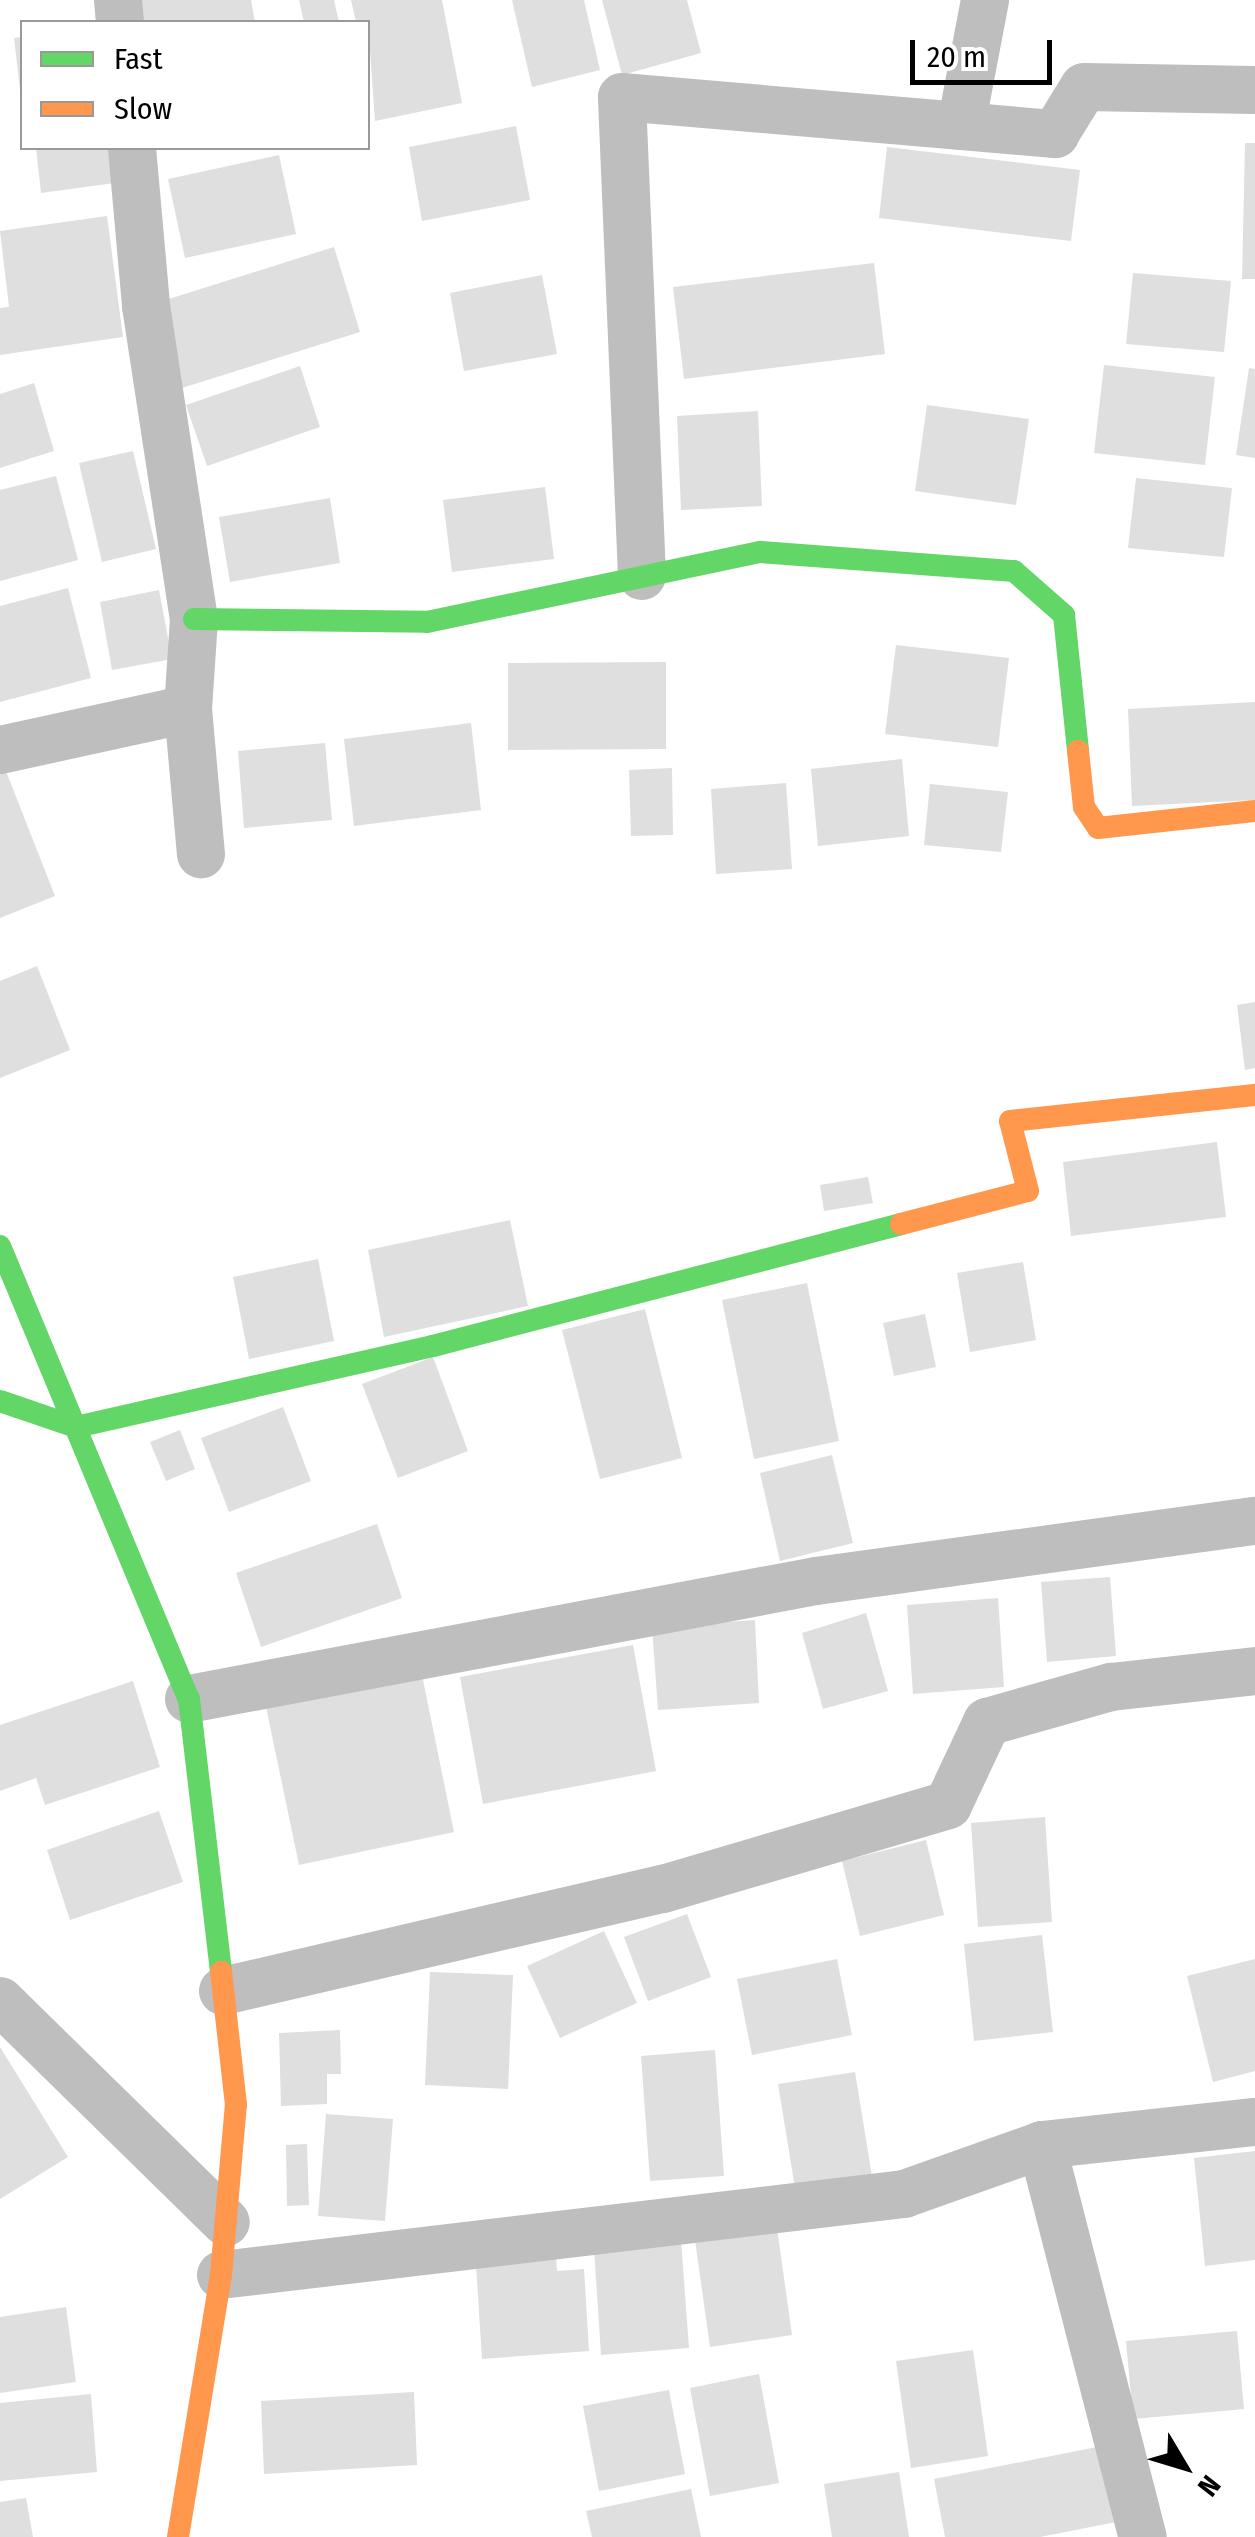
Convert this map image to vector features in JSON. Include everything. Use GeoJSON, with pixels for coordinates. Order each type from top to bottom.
{"type":"FeatureCollection","features":[{"type":"Feature","properties":{"kind":"street"},"geometry":{"type":"LineString","coordinates":[[962,126],[985,0]]}},
{"type":"Feature","properties":{"kind":"street"},"geometry":{"type":"LineString","coordinates":[[642,576],[622,97],[1055,134],[1084,87],[1255,90]]}},
{"type":"Feature","properties":{"kind":"street"},"geometry":{"type":"LineString","coordinates":[[132,150],[146,306],[194,619],[188,710],[201,854]]}},
{"type":"Feature","properties":{"kind":"street"},"geometry":{"type":"LineString","coordinates":[[194,619],[427,622],[760,552],[1014,570],[1064,615],[1084,808],[1098,828],[1255,811]]}},
{"type":"Feature","properties":{"kind":"street"},"geometry":{"type":"LineString","coordinates":[[0,750],[188,710]]}},
{"type":"Feature","properties":{"kind":"street"},"geometry":{"type":"LineString","coordinates":[[0,1401],[76,1427],[434,1346],[1028,1191],[1010,1121],[1255,1095]]}},
{"type":"Feature","properties":{"kind":"street"},"geometry":{"type":"LineString","coordinates":[[0,1246],[189,1699],[236,2105],[221,2275],[178,2537]]}},
{"type":"Feature","properties":{"kind":"street"},"geometry":{"type":"LineString","coordinates":[[189,1699],[816,1580],[1255,1521]]}},
{"type":"Feature","properties":{"kind":"street"},"geometry":{"type":"LineString","coordinates":[[223,1991],[662,1890],[948,1805],[987,1722],[1111,1687],[1255,1671]]}},
{"type":"Feature","properties":{"kind":"street"},"geometry":{"type":"LineString","coordinates":[[0,2001],[226,2222]]}},
{"type":"Feature","properties":{"kind":"street"},"geometry":{"type":"LineString","coordinates":[[221,2275],[904,2194],[1042,2145],[1255,2122]]}},
{"type":"Feature","properties":{"kind":"street"},"geometry":{"type":"LineString","coordinates":[[1042,2145],[1144,2537]]}},
{"type":"Feature","properties":{"kind":"building"},"geometry":{"type":"Polygon","coordinates":[[[135,0],[251,0],[255,20],[138,20],[135,0]]]}},
{"type":"Feature","properties":{"kind":"building"},"geometry":{"type":"Polygon","coordinates":[[[299,0],[334,0],[339,20],[304,20],[299,0]]]}},
{"type":"Feature","properties":{"kind":"building"},"geometry":{"type":"Polygon","coordinates":[[[351,0],[442,0],[462,103],[375,121],[370,20],[356,20],[351,0]]]}},
{"type":"Feature","properties":{"kind":"building"},"geometry":{"type":"Polygon","coordinates":[[[512,0],[584,0],[600,70],[532,87],[512,0]]]}},
{"type":"Feature","properties":{"kind":"building"},"geometry":{"type":"Polygon","coordinates":[[[602,0],[687,0],[701,53],[622,75],[602,0]]]}},
{"type":"Feature","properties":{"kind":"building"},"geometry":{"type":"Polygon","coordinates":[[[20,37],[20,89],[14,38],[20,37]]]}},
{"type":"Feature","properties":{"kind":"building"},"geometry":{"type":"Polygon","coordinates":[[[516,126],[530,200],[422,221],[409,147],[516,126]]]}},
{"type":"Feature","properties":{"kind":"building"},"geometry":{"type":"Polygon","coordinates":[[[1245,143],[1255,143],[1255,279],[1242,279],[1245,143]]]}},
{"type":"Feature","properties":{"kind":"building"},"geometry":{"type":"Polygon","coordinates":[[[887,147],[1080,170],[1071,241],[879,218],[887,147]]]}},
{"type":"Feature","properties":{"kind":"building"},"geometry":{"type":"Polygon","coordinates":[[[36,150],[118,150],[122,182],[41,193],[36,150]]]}},
{"type":"Feature","properties":{"kind":"building"},"geometry":{"type":"Polygon","coordinates":[[[279,155],[296,234],[185,258],[168,179],[279,155]]]}},
{"type":"Feature","properties":{"kind":"building"},"geometry":{"type":"Polygon","coordinates":[[[107,216],[123,337],[0,355],[0,308],[9,307],[0,231],[107,216]]]}},
{"type":"Feature","properties":{"kind":"building"},"geometry":{"type":"Polygon","coordinates":[[[334,247],[360,332],[182,388],[156,303],[334,247]]]}},
{"type":"Feature","properties":{"kind":"building"},"geometry":{"type":"Polygon","coordinates":[[[874,263],[885,354],[684,379],[673,287],[874,263]]]}},
{"type":"Feature","properties":{"kind":"building"},"geometry":{"type":"Polygon","coordinates":[[[1133,273],[1231,281],[1224,352],[1126,344],[1133,273]]]}},
{"type":"Feature","properties":{"kind":"building"},"geometry":{"type":"Polygon","coordinates":[[[542,275],[557,354],[464,371],[450,293],[542,275]]]}},
{"type":"Feature","properties":{"kind":"building"},"geometry":{"type":"Polygon","coordinates":[[[1104,365],[1215,377],[1205,465],[1094,453],[1104,365]]]}},
{"type":"Feature","properties":{"kind":"building"},"geometry":{"type":"Polygon","coordinates":[[[300,366],[320,427],[207,466],[186,405],[300,366]]]}},
{"type":"Feature","properties":{"kind":"building"},"geometry":{"type":"Polygon","coordinates":[[[1249,368],[1255,369],[1255,458],[1236,455],[1249,368]]]}},
{"type":"Feature","properties":{"kind":"building"},"geometry":{"type":"Polygon","coordinates":[[[34,383],[54,451],[0,468],[0,394],[34,383]]]}},
{"type":"Feature","properties":{"kind":"building"},"geometry":{"type":"Polygon","coordinates":[[[927,405],[1029,419],[1016,505],[915,491],[927,405]]]}},
{"type":"Feature","properties":{"kind":"building"},"geometry":{"type":"Polygon","coordinates":[[[758,411],[762,506],[681,510],[677,416],[758,411]]]}},
{"type":"Feature","properties":{"kind":"building"},"geometry":{"type":"Polygon","coordinates":[[[133,451],[156,549],[102,562],[79,463],[133,451]]]}},
{"type":"Feature","properties":{"kind":"building"},"geometry":{"type":"Polygon","coordinates":[[[56,476],[78,560],[0,581],[0,490],[56,476]]]}},
{"type":"Feature","properties":{"kind":"building"},"geometry":{"type":"Polygon","coordinates":[[[1136,478],[1232,488],[1224,557],[1128,548],[1136,478]]]}},
{"type":"Feature","properties":{"kind":"building"},"geometry":{"type":"Polygon","coordinates":[[[545,487],[554,559],[452,572],[443,500],[545,487]]]}},
{"type":"Feature","properties":{"kind":"building"},"geometry":{"type":"Polygon","coordinates":[[[330,498],[340,563],[230,582],[219,517],[330,498]]]}},
{"type":"Feature","properties":{"kind":"building"},"geometry":{"type":"Polygon","coordinates":[[[68,588],[91,678],[0,702],[0,606],[68,588]]]}},
{"type":"Feature","properties":{"kind":"building"},"geometry":{"type":"Polygon","coordinates":[[[159,590],[172,659],[112,670],[100,602],[159,590]]]}},
{"type":"Feature","properties":{"kind":"building"},"geometry":{"type":"Polygon","coordinates":[[[896,645],[1009,658],[998,747],[885,734],[896,645]]]}},
{"type":"Feature","properties":{"kind":"building"},"geometry":{"type":"Polygon","coordinates":[[[666,662],[666,749],[508,750],[508,663],[666,662]]]}},
{"type":"Feature","properties":{"kind":"building"},"geometry":{"type":"Polygon","coordinates":[[[1255,702],[1255,800],[1132,806],[1128,709],[1255,702]]]}},
{"type":"Feature","properties":{"kind":"building"},"geometry":{"type":"Polygon","coordinates":[[[471,723],[481,810],[354,826],[344,739],[471,723]]]}},
{"type":"Feature","properties":{"kind":"building"},"geometry":{"type":"Polygon","coordinates":[[[325,743],[332,820],[244,828],[238,751],[325,743]]]}},
{"type":"Feature","properties":{"kind":"building"},"geometry":{"type":"Polygon","coordinates":[[[902,759],[909,836],[818,846],[811,769],[902,759]]]}},
{"type":"Feature","properties":{"kind":"building"},"geometry":{"type":"Polygon","coordinates":[[[4,766],[55,896],[0,918],[0,767],[4,766]]]}},
{"type":"Feature","properties":{"kind":"building"},"geometry":{"type":"Polygon","coordinates":[[[672,768],[673,835],[631,836],[629,770],[672,768]]]}},
{"type":"Feature","properties":{"kind":"building"},"geometry":{"type":"Polygon","coordinates":[[[786,783],[792,869],[716,874],[711,789],[786,783]]]}},
{"type":"Feature","properties":{"kind":"building"},"geometry":{"type":"Polygon","coordinates":[[[930,784],[1008,792],[1001,852],[924,845],[930,784]]]}},
{"type":"Feature","properties":{"kind":"building"},"geometry":{"type":"Polygon","coordinates":[[[37,966],[70,1050],[0,1078],[0,981],[37,966]]]}},
{"type":"Feature","properties":{"kind":"building"},"geometry":{"type":"Polygon","coordinates":[[[1255,1002],[1255,1068],[1245,1070],[1237,1005],[1255,1002]]]}},
{"type":"Feature","properties":{"kind":"building"},"geometry":{"type":"Polygon","coordinates":[[[1217,1142],[1226,1217],[1071,1236],[1063,1162],[1217,1142]]]}},
{"type":"Feature","properties":{"kind":"building"},"geometry":{"type":"Polygon","coordinates":[[[868,1177],[873,1203],[824,1211],[820,1185],[868,1177]]]}},
{"type":"Feature","properties":{"kind":"building"},"geometry":{"type":"Polygon","coordinates":[[[510,1220],[528,1306],[384,1337],[368,1250],[510,1220]]]}},
{"type":"Feature","properties":{"kind":"building"},"geometry":{"type":"Polygon","coordinates":[[[318,1259],[334,1341],[249,1359],[233,1277],[318,1259]]]}},
{"type":"Feature","properties":{"kind":"building"},"geometry":{"type":"Polygon","coordinates":[[[1023,1262],[1036,1340],[970,1352],[957,1273],[1023,1262]]]}},
{"type":"Feature","properties":{"kind":"building"},"geometry":{"type":"Polygon","coordinates":[[[807,1283],[839,1441],[754,1459],[722,1300],[807,1283]]]}},
{"type":"Feature","properties":{"kind":"building"},"geometry":{"type":"Polygon","coordinates":[[[645,1309],[682,1458],[600,1479],[562,1330],[645,1309]]]}},
{"type":"Feature","properties":{"kind":"building"},"geometry":{"type":"Polygon","coordinates":[[[925,1314],[936,1367],[894,1376],[883,1323],[925,1314]]]}},
{"type":"Feature","properties":{"kind":"building"},"geometry":{"type":"Polygon","coordinates":[[[433,1357],[468,1451],[398,1478],[362,1384],[433,1357]]]}},
{"type":"Feature","properties":{"kind":"building"},"geometry":{"type":"Polygon","coordinates":[[[283,1407],[311,1481],[229,1512],[201,1438],[283,1407]]]}},
{"type":"Feature","properties":{"kind":"building"},"geometry":{"type":"Polygon","coordinates":[[[180,1430],[195,1469],[166,1481],[150,1442],[180,1430]]]}},
{"type":"Feature","properties":{"kind":"building"},"geometry":{"type":"Polygon","coordinates":[[[832,1455],[853,1543],[780,1561],[760,1473],[832,1455]]]}},
{"type":"Feature","properties":{"kind":"building"},"geometry":{"type":"Polygon","coordinates":[[[377,1524],[402,1598],[261,1647],[236,1573],[377,1524]]]}},
{"type":"Feature","properties":{"kind":"building"},"geometry":{"type":"Polygon","coordinates":[[[1110,1577],[1116,1656],[1047,1662],[1041,1582],[1110,1577]]]}},
{"type":"Feature","properties":{"kind":"building"},"geometry":{"type":"Polygon","coordinates":[[[998,1598],[1004,1687],[913,1694],[907,1605],[998,1598]]]}},
{"type":"Feature","properties":{"kind":"building"},"geometry":{"type":"Polygon","coordinates":[[[866,1613],[888,1691],[823,1709],[802,1633],[866,1613]]]}},
{"type":"Feature","properties":{"kind":"building"},"geometry":{"type":"Polygon","coordinates":[[[755,1620],[759,1703],[658,1710],[652,1627],[755,1620]]]}},
{"type":"Feature","properties":{"kind":"building"},"geometry":{"type":"Polygon","coordinates":[[[633,1645],[656,1771],[483,1804],[460,1677],[633,1645]]]}},
{"type":"Feature","properties":{"kind":"building"},"geometry":{"type":"Polygon","coordinates":[[[422,1675],[454,1832],[299,1865],[266,1707],[422,1675]]]}},
{"type":"Feature","properties":{"kind":"building"},"geometry":{"type":"Polygon","coordinates":[[[133,1681],[160,1767],[45,1805],[36,1778],[0,1791],[0,1725],[133,1681]]]}},
{"type":"Feature","properties":{"kind":"building"},"geometry":{"type":"Polygon","coordinates":[[[159,1811],[183,1882],[70,1920],[47,1850],[159,1811]]]}},
{"type":"Feature","properties":{"kind":"building"},"geometry":{"type":"Polygon","coordinates":[[[1045,1817],[1052,1922],[978,1927],[971,1823],[1045,1817]]]}},
{"type":"Feature","properties":{"kind":"building"},"geometry":{"type":"Polygon","coordinates":[[[926,1840],[944,1915],[860,1936],[842,1861],[926,1840]]]}},
{"type":"Feature","properties":{"kind":"building"},"geometry":{"type":"Polygon","coordinates":[[[687,1914],[711,1977],[648,2001],[624,1937],[687,1914]]]}},
{"type":"Feature","properties":{"kind":"building"},"geometry":{"type":"Polygon","coordinates":[[[604,1931],[637,2003],[560,2038],[527,1966],[604,1931]]]}},
{"type":"Feature","properties":{"kind":"building"},"geometry":{"type":"Polygon","coordinates":[[[1042,1935],[1053,2032],[974,2041],[964,1944],[1042,1935]]]}},
{"type":"Feature","properties":{"kind":"building"},"geometry":{"type":"Polygon","coordinates":[[[837,1959],[852,2035],[752,2055],[737,1979],[837,1959]]]}},
{"type":"Feature","properties":{"kind":"building"},"geometry":{"type":"Polygon","coordinates":[[[1255,1959],[1255,2071],[1213,2082],[1187,1976],[1255,1959]]]}},
{"type":"Feature","properties":{"kind":"building"},"geometry":{"type":"Polygon","coordinates":[[[430,1972],[513,1975],[508,2089],[425,2085],[430,1972]]]}},
{"type":"Feature","properties":{"kind":"building"},"geometry":{"type":"Polygon","coordinates":[[[340,2030],[341,2074],[327,2074],[327,2104],[281,2106],[279,2033],[340,2030]]]}},
{"type":"Feature","properties":{"kind":"building"},"geometry":{"type":"Polygon","coordinates":[[[0,2047],[68,2157],[0,2199],[0,2047]]]}},
{"type":"Feature","properties":{"kind":"building"},"geometry":{"type":"Polygon","coordinates":[[[715,2050],[724,2176],[650,2181],[641,2056],[715,2050]]]}},
{"type":"Feature","properties":{"kind":"building"},"geometry":{"type":"Polygon","coordinates":[[[855,2072],[872,2176],[795,2188],[778,2084],[855,2072]]]}},
{"type":"Feature","properties":{"kind":"building"},"geometry":{"type":"Polygon","coordinates":[[[326,2114],[393,2119],[385,2221],[318,2216],[326,2114]]]}},
{"type":"Feature","properties":{"kind":"building"},"geometry":{"type":"Polygon","coordinates":[[[307,2144],[309,2205],[287,2206],[286,2145],[307,2144]]]}},
{"type":"Feature","properties":{"kind":"building"},"geometry":{"type":"Polygon","coordinates":[[[1255,2151],[1255,2260],[1205,2266],[1194,2158],[1255,2151]]]}},
{"type":"Feature","properties":{"kind":"building"},"geometry":{"type":"Polygon","coordinates":[[[776,2221],[792,2335],[710,2347],[694,2233],[776,2221]]]}},
{"type":"Feature","properties":{"kind":"building"},"geometry":{"type":"Polygon","coordinates":[[[681,2240],[689,2348],[601,2355],[594,2248],[681,2240]]]}},
{"type":"Feature","properties":{"kind":"building"},"geometry":{"type":"Polygon","coordinates":[[[555,2243],[557,2271],[584,2269],[589,2351],[482,2359],[475,2249],[555,2243]]]}},
{"type":"Feature","properties":{"kind":"building"},"geometry":{"type":"Polygon","coordinates":[[[66,2307],[76,2382],[0,2393],[0,2317],[66,2307]]]}},
{"type":"Feature","properties":{"kind":"building"},"geometry":{"type":"Polygon","coordinates":[[[1237,2331],[1244,2409],[1133,2419],[1126,2341],[1237,2331]]]}},
{"type":"Feature","properties":{"kind":"building"},"geometry":{"type":"Polygon","coordinates":[[[973,2350],[988,2456],[911,2468],[896,2361],[973,2350]]]}},
{"type":"Feature","properties":{"kind":"building"},"geometry":{"type":"Polygon","coordinates":[[[759,2374],[779,2483],[710,2496],[690,2388],[759,2374]]]}},
{"type":"Feature","properties":{"kind":"building"},"geometry":{"type":"Polygon","coordinates":[[[669,2390],[685,2474],[599,2491],[583,2406],[669,2390]]]}},
{"type":"Feature","properties":{"kind":"building"},"geometry":{"type":"Polygon","coordinates":[[[414,2392],[417,2465],[264,2474],[261,2401],[414,2392]]]}},
{"type":"Feature","properties":{"kind":"building"},"geometry":{"type":"Polygon","coordinates":[[[91,2394],[97,2472],[0,2481],[0,2403],[91,2394]]]}},
{"type":"Feature","properties":{"kind":"building"},"geometry":{"type":"Polygon","coordinates":[[[1102,2446],[1116,2522],[1040,2537],[945,2537],[934,2479],[1102,2446]]]}},
{"type":"Feature","properties":{"kind":"building"},"geometry":{"type":"Polygon","coordinates":[[[899,2472],[909,2537],[832,2537],[824,2484],[899,2472]]]}},
{"type":"Feature","properties":{"kind":"building"},"geometry":{"type":"Polygon","coordinates":[[[691,2489],[701,2537],[592,2537],[586,2511],[691,2489]]]}},
{"type":"Feature","properties":{"kind":"building"},"geometry":{"type":"Polygon","coordinates":[[[26,2498],[33,2537],[0,2537],[0,2502],[26,2498]]]}},
{"type":"Feature","properties":{"kind":"traffic: fast"},"geometry":{"type":"LineString","coordinates":[[194,619],[427,622],[760,552],[1014,571],[1064,615],[1078,751]]}},
{"type":"Feature","properties":{"kind":"traffic: fast"},"geometry":{"type":"LineString","coordinates":[[0,1401],[76,1427],[433,1346],[901,1224]]}},
{"type":"Feature","properties":{"kind":"traffic: fast"},"geometry":{"type":"LineString","coordinates":[[0,1246],[189,1699],[221,1972]]}},
{"type":"Feature","properties":{"kind":"traffic: slow"},"geometry":{"type":"LineString","coordinates":[[1078,751],[1084,807],[1098,828],[1255,811]]}},
{"type":"Feature","properties":{"kind":"traffic: slow"},"geometry":{"type":"LineString","coordinates":[[901,1224],[1028,1191],[1010,1121],[1255,1095]]}},
{"type":"Feature","properties":{"kind":"traffic: slow"},"geometry":{"type":"LineString","coordinates":[[178,2537],[221,2275],[236,2105],[221,1972]]}}]}
